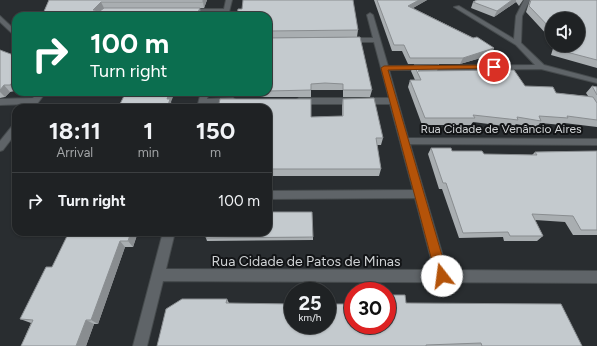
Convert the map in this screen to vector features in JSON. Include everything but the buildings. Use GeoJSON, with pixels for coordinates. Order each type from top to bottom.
{"type":"FeatureCollection","features":[{"type":"Feature","properties":{"kind":"street"},"geometry":{"type":"LineString","coordinates":[[225,12],[229,0]]}},
{"type":"Feature","properties":{"kind":"street"},"geometry":{"type":"LineString","coordinates":[[518,44],[517,25],[519,15],[527,0]]}},
{"type":"Feature","properties":{"kind":"street"},"geometry":{"type":"LineString","coordinates":[[457,8],[518,44],[541,67]]}},
{"type":"Feature","properties":{"kind":"street"},"geometry":{"type":"LineString","coordinates":[[180,11],[202,12]]}},
{"type":"Feature","properties":{"kind":"street"},"geometry":{"type":"LineString","coordinates":[[370,15],[442,276]]}},
{"type":"Feature","properties":{"kind":"street"},"geometry":{"type":"LineString","coordinates":[[0,18],[12,31]]}},
{"type":"Feature","properties":{"kind":"street"},"geometry":{"type":"LineString","coordinates":[[338,40],[377,40]]}},
{"type":"Feature","properties":{"kind":"street"},"geometry":{"type":"LineString","coordinates":[[384,68],[541,67],[597,81]]}},
{"type":"Feature","properties":{"kind":"street"},"geometry":{"type":"LineString","coordinates":[[290,101],[394,101]]}},
{"type":"Feature","properties":{"kind":"street"},"geometry":{"type":"LineString","coordinates":[[0,102],[22,104]]}},
{"type":"Feature","properties":{"kind":"street"},"geometry":{"type":"LineString","coordinates":[[215,104],[242,102]]}},
{"type":"Feature","properties":{"kind":"street"},"geometry":{"type":"LineString","coordinates":[[0,148],[12,132]]}},
{"type":"Feature","properties":{"kind":"street","name":"Rua Cidade de Venâncio Aires"},"geometry":{"type":"LineString","coordinates":[[405,141],[597,142]]}},
{"type":"Feature","properties":{"kind":"street"},"geometry":{"type":"LineString","coordinates":[[272,195],[419,194]]}},
{"type":"Feature","properties":{"kind":"street"},"geometry":{"type":"LineString","coordinates":[[140,346],[168,236]]}},
{"type":"Feature","properties":{"kind":"street","name":"Rua Cidade de Patos de Minas"},"geometry":{"type":"LineString","coordinates":[[158,275],[596,278]]}},
{"type":"Feature","properties":{"kind":"route"},"geometry":{"type":"LineString","coordinates":[[442,276],[384,68],[494,67]]}}]}
